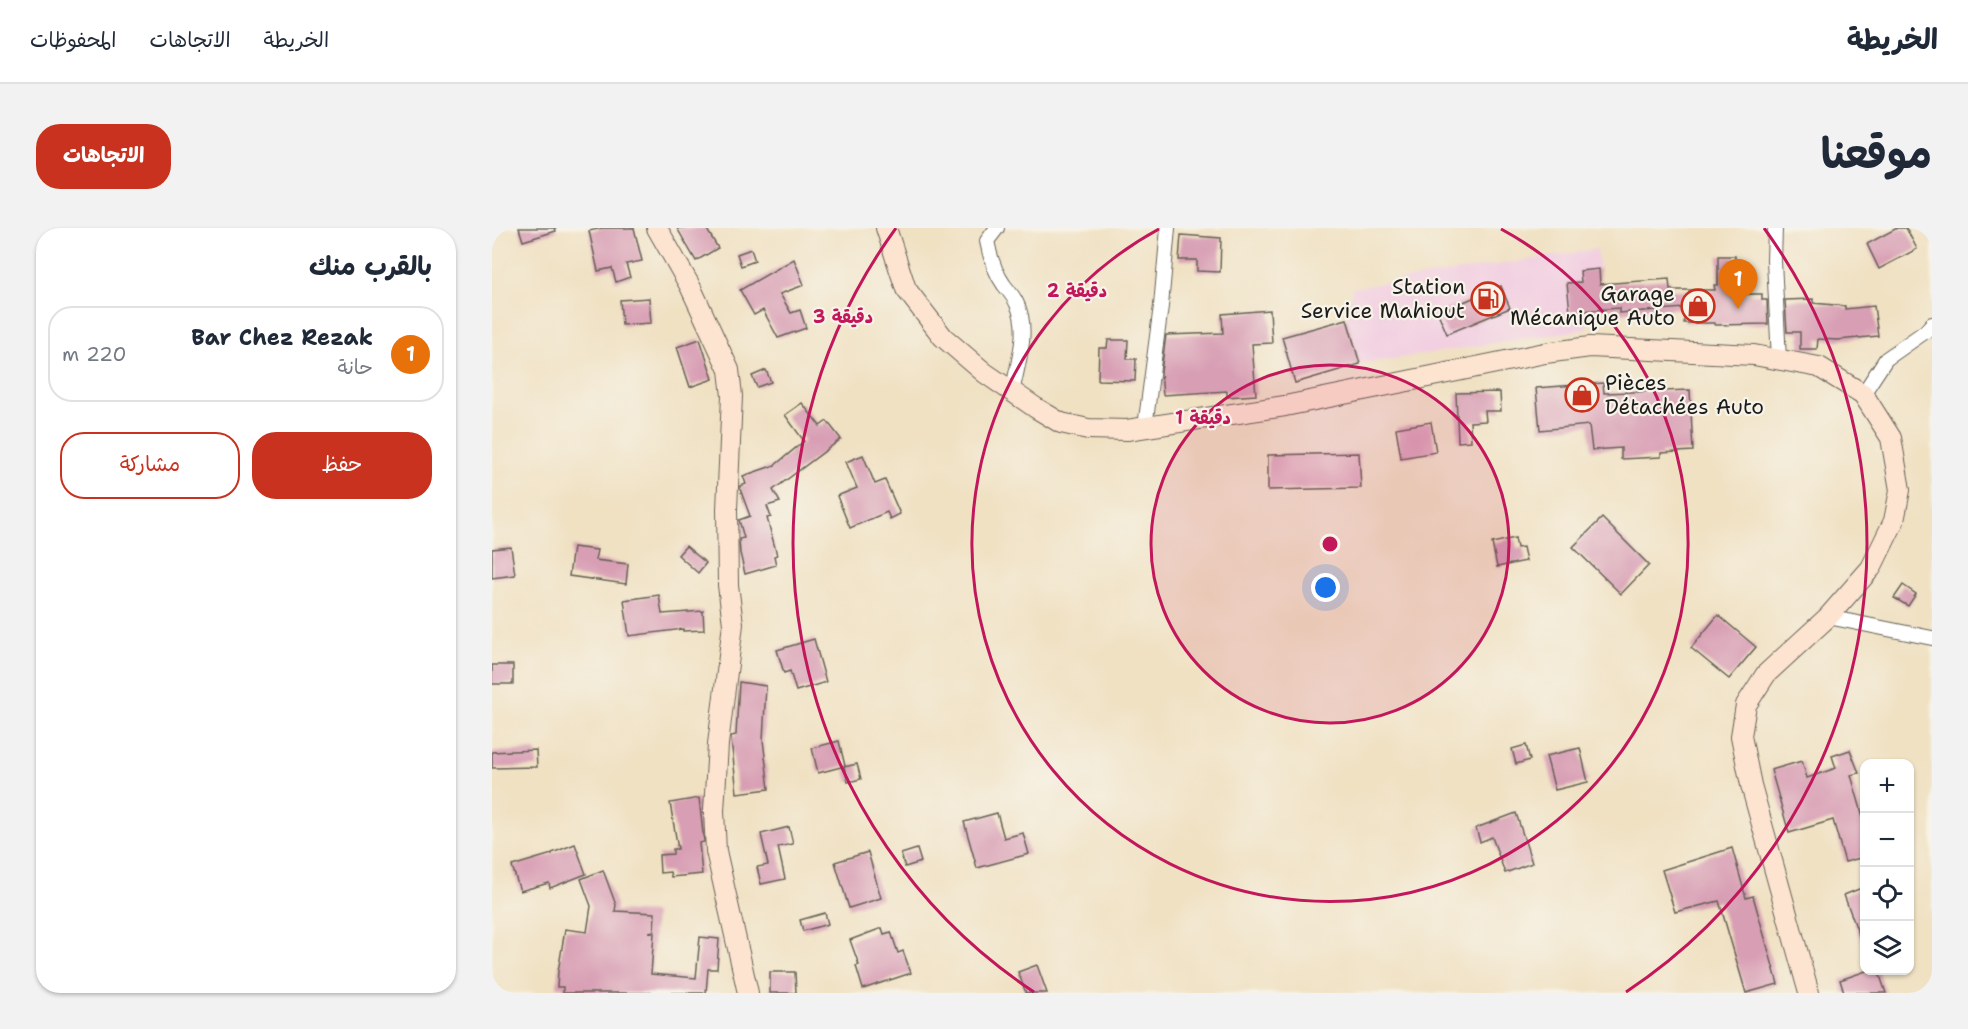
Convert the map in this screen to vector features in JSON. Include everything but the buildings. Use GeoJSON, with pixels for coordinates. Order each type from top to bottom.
{"type":"FeatureCollection","features":[{"type":"Feature","properties":{"kind":"main road"},"geometry":{"type":"LineString","coordinates":[[657,228],[690,286],[729,370],[732,396],[727,509],[728,585],[733,624],[718,744],[714,811],[716,851],[748,993]]}},
{"type":"Feature","properties":{"kind":"main road"},"geometry":{"type":"LineString","coordinates":[[886,228],[906,290],[943,337],[1012,393],[1061,423],[1088,429],[1127,430],[1285,406],[1590,347],[1754,355],[1819,367],[1863,394],[1891,438],[1900,490],[1894,521],[1871,568],[1828,617],[1766,674],[1746,705],[1741,736],[1750,785],[1809,993]]}},
{"type":"Feature","properties":{"kind":"street"},"geometry":{"type":"LineString","coordinates":[[980,228],[987,241],[989,256],[995,270],[1018,306],[1022,320],[1022,339],[1012,393]]}},
{"type":"Feature","properties":{"kind":"street"},"geometry":{"type":"LineString","coordinates":[[987,241],[997,228]]}},
{"type":"Feature","properties":{"kind":"street"},"geometry":{"type":"LineString","coordinates":[[1145,427],[1161,306],[1168,228]]}},
{"type":"Feature","properties":{"kind":"street"},"geometry":{"type":"LineString","coordinates":[[1775,228],[1774,261],[1779,360]]}},
{"type":"Feature","properties":{"kind":"street"},"geometry":{"type":"LineString","coordinates":[[1863,394],[1886,359],[1926,331],[1932,324]]}},
{"type":"Feature","properties":{"kind":"street"},"geometry":{"type":"LineString","coordinates":[[1828,617],[1932,638]]}},
{"type":"Feature","properties":{"kind":"shaded area"},"geometry":{"type":"Polygon","coordinates":[[[1597,249],[1602,310],[1586,311],[1587,329],[1360,364],[1347,319],[1352,288],[1597,249]]]}},
{"type":"Feature","properties":{"kind":"place","name":"Station Service Mahiout"},"geometry":{"type":"Point","coordinates":[1488,299]}},
{"type":"Feature","properties":{"kind":"place","name":"Garage Mécanique Auto"},"geometry":{"type":"Point","coordinates":[1698,306]}},
{"type":"Feature","properties":{"kind":"place","name":"Bar Chez Rezak"},"geometry":{"type":"Point","coordinates":[1738,309]}},
{"type":"Feature","properties":{"kind":"place","name":"Pièces Détachées Auto"},"geometry":{"type":"Point","coordinates":[1582,395]}}]}
